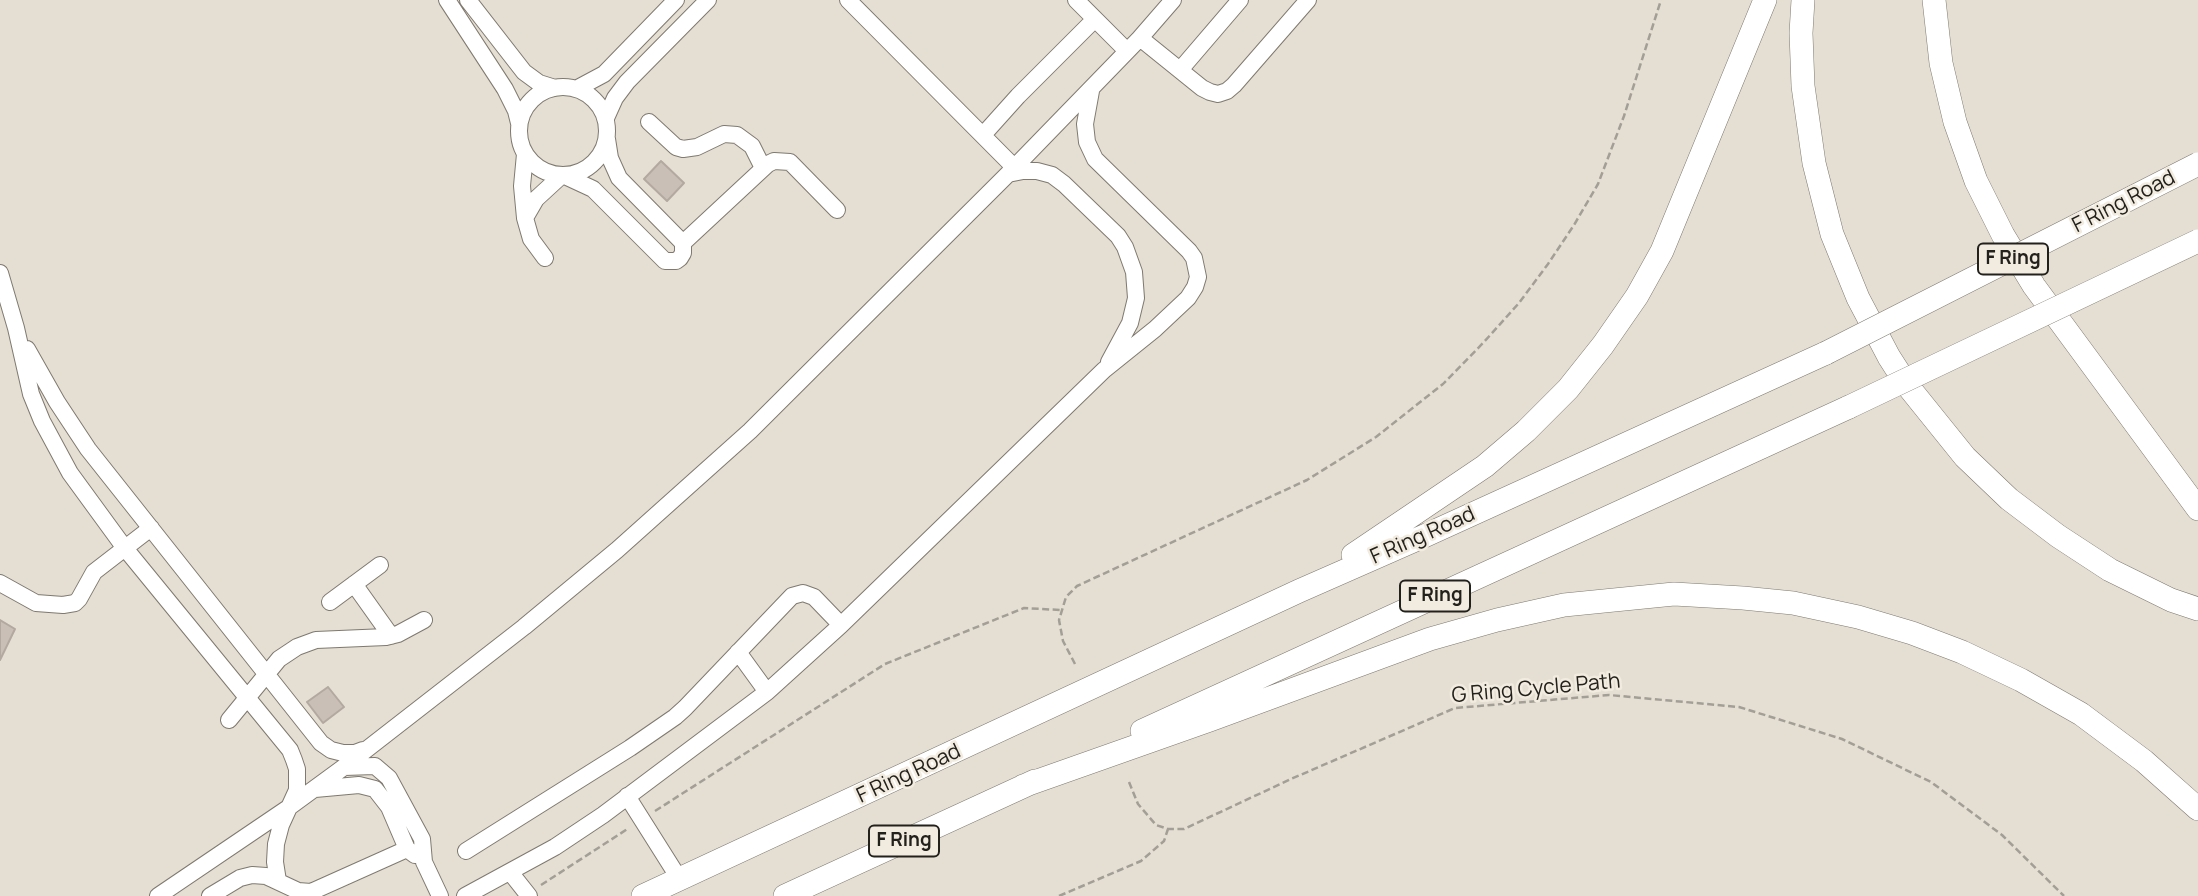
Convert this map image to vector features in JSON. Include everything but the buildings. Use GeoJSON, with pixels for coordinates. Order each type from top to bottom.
{"type":"FeatureCollection","features":[{"type":"Feature","properties":{"kind":"highway"},"geometry":{"type":"LineString","coordinates":[[1298,591],[1485,466],[1526,431],[1568,389],[1603,345],[1637,296],[1662,251],[1765,0]]}},
{"type":"Feature","properties":{"kind":"highway"},"geometry":{"type":"LineString","coordinates":[[1803,0],[1803,86],[1814,163],[1832,234],[1858,298],[1907,385],[1965,457],[2009,499],[2110,570],[2171,600],[2198,609]]}},
{"type":"Feature","properties":{"kind":"highway"},"geometry":{"type":"LineString","coordinates":[[1934,0],[1941,63],[1955,122],[1976,181],[2003,235],[2034,286],[2198,509]]}},
{"type":"Feature","properties":{"kind":"highway","name":"F Ring Road"},"geometry":{"type":"LineString","coordinates":[[643,896],[1298,591],[1826,353],[2198,164]]}},
{"type":"Feature","properties":{"kind":"highway","name":"F Ring"},"geometry":{"type":"LineString","coordinates":[[785,896],[1849,407],[2198,241]]}},
{"type":"Feature","properties":{"kind":"highway"},"geometry":{"type":"LineString","coordinates":[[1023,786],[1430,639],[1564,605],[1674,594],[1793,603],[1858,617],[1962,652],[2021,680],[2081,714],[2144,761],[2198,809]]}},
{"type":"Feature","properties":{"kind":"street"},"geometry":{"type":"LineString","coordinates":[[447,0],[505,89],[516,111],[525,154],[522,186],[525,218],[531,239],[545,258]]}},
{"type":"Feature","properties":{"kind":"street"},"geometry":{"type":"LineString","coordinates":[[468,0],[524,72],[539,83],[586,93],[595,100],[606,118]]}},
{"type":"Feature","properties":{"kind":"street"},"geometry":{"type":"LineString","coordinates":[[576,89],[595,80],[612,67],[676,0]]}},
{"type":"Feature","properties":{"kind":"street"},"geometry":{"type":"LineString","coordinates":[[525,154],[540,169],[593,189],[665,261],[676,261],[680,258],[683,243],[619,178],[610,158],[606,118],[615,98],[627,82],[708,0]]}},
{"type":"Feature","properties":{"kind":"street"},"geometry":{"type":"LineString","coordinates":[[848,0],[983,135],[1012,171]]}},
{"type":"Feature","properties":{"kind":"street"},"geometry":{"type":"LineString","coordinates":[[1076,0],[1126,50]]}},
{"type":"Feature","properties":{"kind":"street"},"geometry":{"type":"LineString","coordinates":[[158,896],[344,767],[524,627],[617,550],[750,431],[1012,171],[1173,0]]}},
{"type":"Feature","properties":{"kind":"street"},"geometry":{"type":"LineString","coordinates":[[1180,70],[1240,0]]}},
{"type":"Feature","properties":{"kind":"street"},"geometry":{"type":"LineString","coordinates":[[1140,38],[1210,92],[1219,93],[1227,91],[1308,0]]}},
{"type":"Feature","properties":{"kind":"street"},"geometry":{"type":"LineString","coordinates":[[983,135],[1095,19]]}},
{"type":"Feature","properties":{"kind":"street"},"geometry":{"type":"LineString","coordinates":[[519,123],[528,104],[536,96],[555,88]]}},
{"type":"Feature","properties":{"kind":"street"},"geometry":{"type":"LineString","coordinates":[[465,896],[576,833],[767,692],[841,625],[1104,370],[1188,298],[1198,277],[1197,266],[1189,251],[1095,159],[1087,142],[1085,124],[1091,89]]}},
{"type":"Feature","properties":{"kind":"street"},"geometry":{"type":"LineString","coordinates":[[649,122],[676,147],[683,149],[697,147],[724,134],[737,135],[752,146],[763,169]]}},
{"type":"Feature","properties":{"kind":"street"},"geometry":{"type":"LineString","coordinates":[[525,218],[536,199],[563,176],[584,171],[592,165],[599,158],[607,139]]}},
{"type":"Feature","properties":{"kind":"street"},"geometry":{"type":"LineString","coordinates":[[683,243],[774,161],[790,162],[837,210]]}},
{"type":"Feature","properties":{"kind":"street"},"geometry":{"type":"LineString","coordinates":[[1012,171],[1037,171],[1064,184],[1118,236],[1125,247],[1134,272],[1134,311],[1104,370]]}},
{"type":"Feature","properties":{"kind":"street"},"geometry":{"type":"LineString","coordinates":[[0,274],[31,394],[42,421],[76,483],[124,547],[290,750],[297,769],[297,790],[281,825],[276,844],[278,881]]}},
{"type":"Feature","properties":{"kind":"street"},"geometry":{"type":"LineString","coordinates":[[16,328],[35,366],[72,426],[321,743],[331,750],[343,753],[367,749]]}},
{"type":"Feature","properties":{"kind":"street"},"geometry":{"type":"LineString","coordinates":[[0,583],[36,603],[69,605],[79,599],[94,572],[151,528]]}},
{"type":"Feature","properties":{"kind":"street"},"geometry":{"type":"LineString","coordinates":[[330,602],[380,565]]}},
{"type":"Feature","properties":{"kind":"street"},"geometry":{"type":"LineString","coordinates":[[354,584],[391,636]]}},
{"type":"Feature","properties":{"kind":"street"},"geometry":{"type":"LineString","coordinates":[[466,850],[675,717],[788,599],[797,594],[809,594],[841,625]]}},
{"type":"Feature","properties":{"kind":"street"},"geometry":{"type":"LineString","coordinates":[[229,720],[279,659],[289,651],[316,640],[391,636],[424,620]]}},
{"type":"Feature","properties":{"kind":"street"},"geometry":{"type":"LineString","coordinates":[[738,652],[767,692]]}},
{"type":"Feature","properties":{"kind":"street"},"geometry":{"type":"LineString","coordinates":[[344,767],[375,766],[389,778],[422,839],[424,862],[440,896]]}},
{"type":"Feature","properties":{"kind":"street"},"geometry":{"type":"LineString","coordinates":[[313,789],[359,785],[374,789],[389,807],[407,849],[424,862]]}},
{"type":"Feature","properties":{"kind":"street"},"geometry":{"type":"LineString","coordinates":[[627,796],[680,880]]}},
{"type":"Feature","properties":{"kind":"street"},"geometry":{"type":"LineString","coordinates":[[210,896],[246,876],[266,876],[298,891],[311,892],[407,849]]}},
{"type":"Feature","properties":{"kind":"street"},"geometry":{"type":"LineString","coordinates":[[510,872],[528,895]]}},
{"type":"Feature","properties":{"kind":"path"},"geometry":{"type":"LineString","coordinates":[[1075,664],[1061,632],[1059,620],[1066,597],[1077,586],[1307,480],[1376,437],[1443,384],[1519,303],[1574,225],[1598,184],[1624,116],[1661,0]]}},
{"type":"Feature","properties":{"kind":"path"},"geometry":{"type":"LineString","coordinates":[[528,895],[885,664],[1024,608],[1061,610]]}},
{"type":"Feature","properties":{"kind":"path","name":"G Ring Cycle Path"},"geometry":{"type":"LineString","coordinates":[[1168,829],[1184,829],[1455,708],[1609,695],[1739,707],[1842,739],[1931,782],[2002,835],[2064,896]]}},
{"type":"Feature","properties":{"kind":"path"},"geometry":{"type":"LineString","coordinates":[[1059,896],[1141,861],[1164,841],[1168,829],[1156,825],[1147,816],[1138,804],[1129,782]]}}]}
